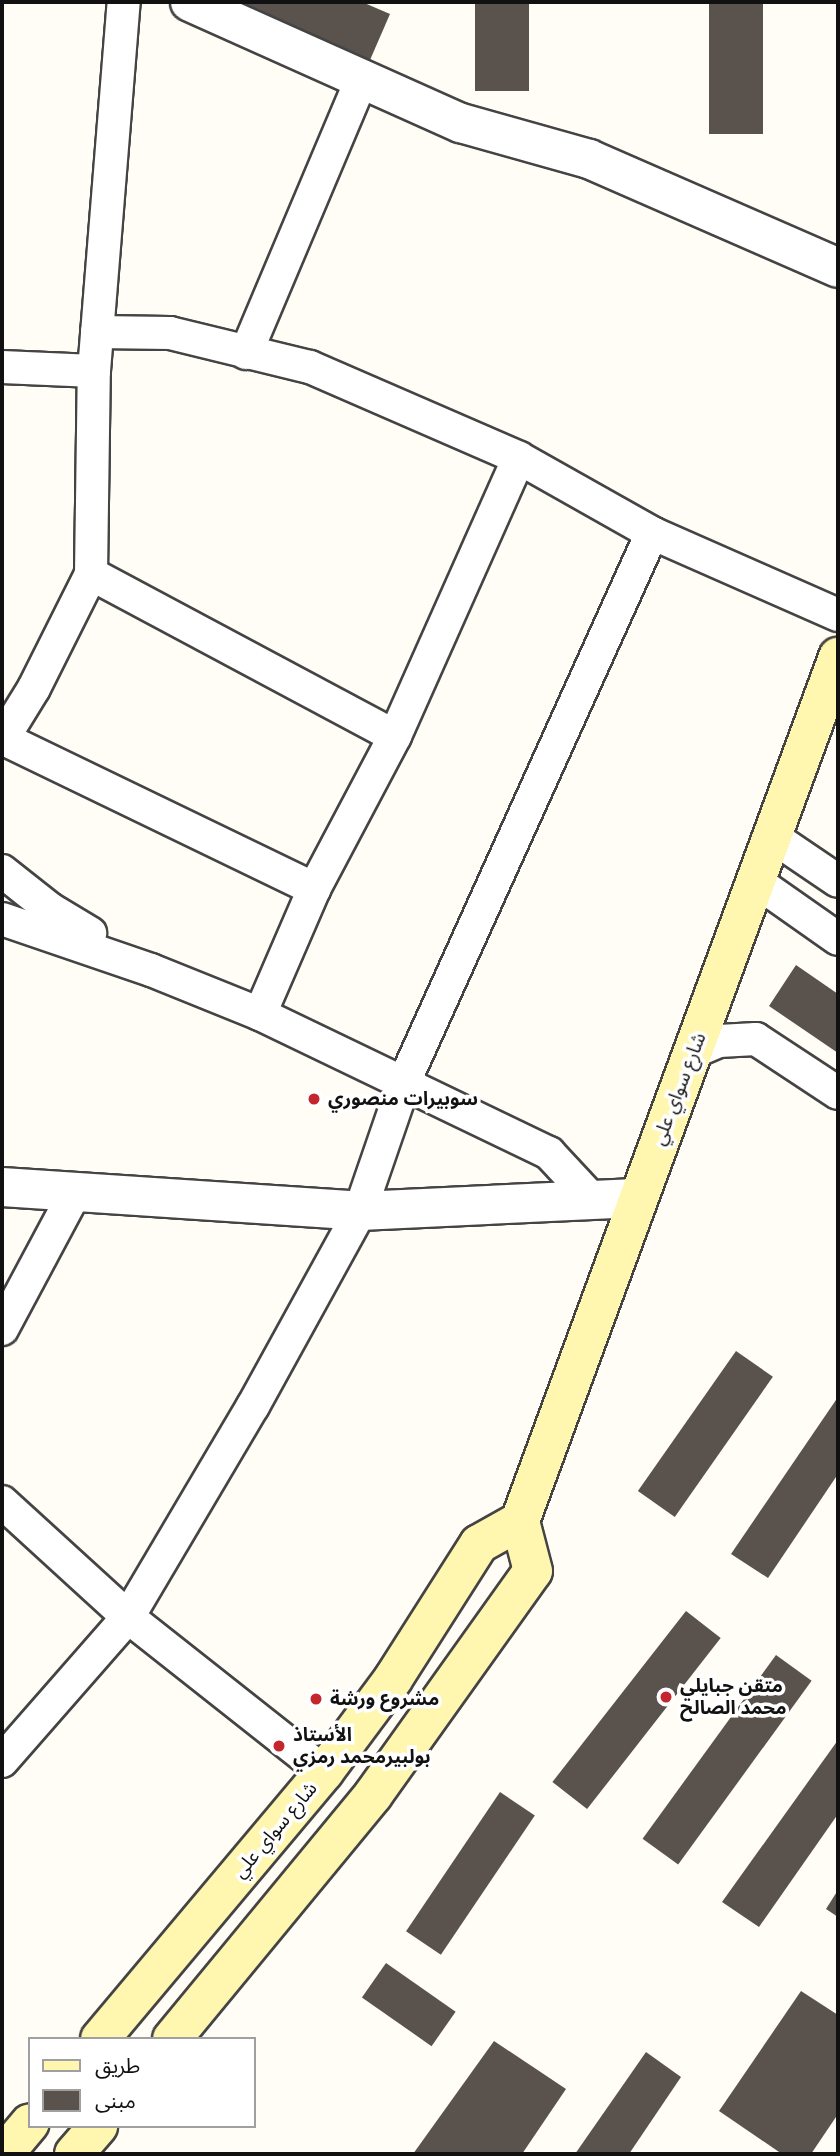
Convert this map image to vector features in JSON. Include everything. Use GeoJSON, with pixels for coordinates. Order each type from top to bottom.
{"type":"FeatureCollection","features":[{"type":"Feature","properties":{"kind":"main road","name":"شارع سواي علي"},"geometry":{"type":"LineString","coordinates":[[102,2037],[324,1772],[393,1679],[480,1544],[520,1521],[636,1198],[757,882],[838,657]]}},
{"type":"Feature","properties":{"kind":"main road"},"geometry":{"type":"LineString","coordinates":[[174,2037],[373,1795],[533,1570],[520,1521]]}},
{"type":"Feature","properties":{"kind":"main road"},"geometry":{"type":"LineString","coordinates":[[4,2154],[28,2125]]}},
{"type":"Feature","properties":{"kind":"main road"},"geometry":{"type":"LineString","coordinates":[[74,2154],[95,2128]]}},
{"type":"Feature","properties":{"kind":"street"},"geometry":{"type":"LineString","coordinates":[[124,2],[94,371],[91,574],[34,688],[2,739],[314,889]]}},
{"type":"Feature","properties":{"kind":"street"},"geometry":{"type":"LineString","coordinates":[[190,2],[461,123],[589,159],[838,268]]}},
{"type":"Feature","properties":{"kind":"street"},"geometry":{"type":"LineString","coordinates":[[246,353],[362,79]]}},
{"type":"Feature","properties":{"kind":"street"},"geometry":{"type":"LineString","coordinates":[[97,332],[170,333],[246,353],[270,354],[310,367],[519,458],[652,533],[838,615]]}},
{"type":"Feature","properties":{"kind":"street"},"geometry":{"type":"LineString","coordinates":[[2,368],[94,371]]}},
{"type":"Feature","properties":{"kind":"street"},"geometry":{"type":"LineString","coordinates":[[260,1014],[314,889],[395,736],[519,458]]}},
{"type":"Feature","properties":{"kind":"street"},"geometry":{"type":"LineString","coordinates":[[2,1761],[128,1617],[253,1406],[360,1210],[405,1080],[652,533]]}},
{"type":"Feature","properties":{"kind":"street"},"geometry":{"type":"LineString","coordinates":[[91,574],[395,736]]}},
{"type":"Feature","properties":{"kind":"street"},"geometry":{"type":"LineString","coordinates":[[773,837],[838,881]]}},
{"type":"Feature","properties":{"kind":"street"},"geometry":{"type":"LineString","coordinates":[[2,870],[50,909],[151,970]]}},
{"type":"Feature","properties":{"kind":"street"},"geometry":{"type":"LineString","coordinates":[[757,882],[838,939]]}},
{"type":"Feature","properties":{"kind":"street"},"geometry":{"type":"LineString","coordinates":[[2,919],[151,970],[260,1014],[405,1080],[550,1153],[591,1198]]}},
{"type":"Feature","properties":{"kind":"street"},"geometry":{"type":"LineString","coordinates":[[693,1052],[719,1041],[756,1039],[838,1093]]}},
{"type":"Feature","properties":{"kind":"street"},"geometry":{"type":"LineString","coordinates":[[2,1187],[74,1194],[360,1210],[532,1205],[591,1198],[636,1198]]}},
{"type":"Feature","properties":{"kind":"street"},"geometry":{"type":"LineString","coordinates":[[2,1329],[74,1194]]}},
{"type":"Feature","properties":{"kind":"street"},"geometry":{"type":"LineString","coordinates":[[2,1502],[128,1617],[324,1772]]}},
{"type":"Feature","properties":{"kind":"building"},"geometry":{"type":"Polygon","coordinates":[[[233,2],[362,2],[390,14],[370,60],[233,2]]]}},
{"type":"Feature","properties":{"kind":"building"},"geometry":{"type":"Polygon","coordinates":[[[475,2],[529,2],[529,91],[475,91],[475,2]]]}},
{"type":"Feature","properties":{"kind":"building"},"geometry":{"type":"Polygon","coordinates":[[[709,2],[763,2],[763,134],[709,134],[709,2]]]}},
{"type":"Feature","properties":{"kind":"building"},"geometry":{"type":"Polygon","coordinates":[[[796,965],[838,994],[838,1053],[769,1006],[796,965]]]}},
{"type":"Feature","properties":{"kind":"building"},"geometry":{"type":"Polygon","coordinates":[[[736,1351],[773,1377],[675,1517],[638,1491],[736,1351]]]}},
{"type":"Feature","properties":{"kind":"building"},"geometry":{"type":"Polygon","coordinates":[[[838,1397],[838,1474],[768,1578],[731,1554],[838,1397]]]}},
{"type":"Feature","properties":{"kind":"building"},"geometry":{"type":"Polygon","coordinates":[[[686,1611],[721,1638],[587,1809],[552,1782],[686,1611]]]}},
{"type":"Feature","properties":{"kind":"building"},"geometry":{"type":"Polygon","coordinates":[[[776,1655],[812,1681],[678,1865],[643,1839],[776,1655]]]}},
{"type":"Feature","properties":{"kind":"building"},"geometry":{"type":"Polygon","coordinates":[[[838,1740],[838,1814],[759,1927],[722,1902],[838,1740]]]}},
{"type":"Feature","properties":{"kind":"building"},"geometry":{"type":"Polygon","coordinates":[[[500,1792],[535,1815],[441,1955],[406,1931],[500,1792]]]}},
{"type":"Feature","properties":{"kind":"building"},"geometry":{"type":"Polygon","coordinates":[[[838,1890],[838,1917],[826,1909],[838,1890]]]}},
{"type":"Feature","properties":{"kind":"building"},"geometry":{"type":"Polygon","coordinates":[[[386,1963],[456,2012],[432,2046],[362,1997],[386,1963]]]}},
{"type":"Feature","properties":{"kind":"building"},"geometry":{"type":"Polygon","coordinates":[[[801,1991],[838,2015],[838,2114],[811,2154],[782,2154],[719,2111],[801,1991]]]}},
{"type":"Feature","properties":{"kind":"building"},"geometry":{"type":"Polygon","coordinates":[[[494,2041],[566,2089],[522,2154],[413,2154],[494,2041]]]}},
{"type":"Feature","properties":{"kind":"building"},"geometry":{"type":"Polygon","coordinates":[[[646,2052],[681,2077],[629,2154],[575,2154],[646,2052]]]}},
{"type":"Feature","properties":{"kind":"place","name":"سوبيرات منصوري"},"geometry":{"type":"Point","coordinates":[314,1099]}},
{"type":"Feature","properties":{"kind":"place","name":"متقن جبايلي محمد الصالح"},"geometry":{"type":"Point","coordinates":[666,1697]}},
{"type":"Feature","properties":{"kind":"place","name":"مشروع ورشة"},"geometry":{"type":"Point","coordinates":[316,1699]}},
{"type":"Feature","properties":{"kind":"place","name":"الأستاذ بولبيرمحمد رمزي"},"geometry":{"type":"Point","coordinates":[279,1746]}}]}
